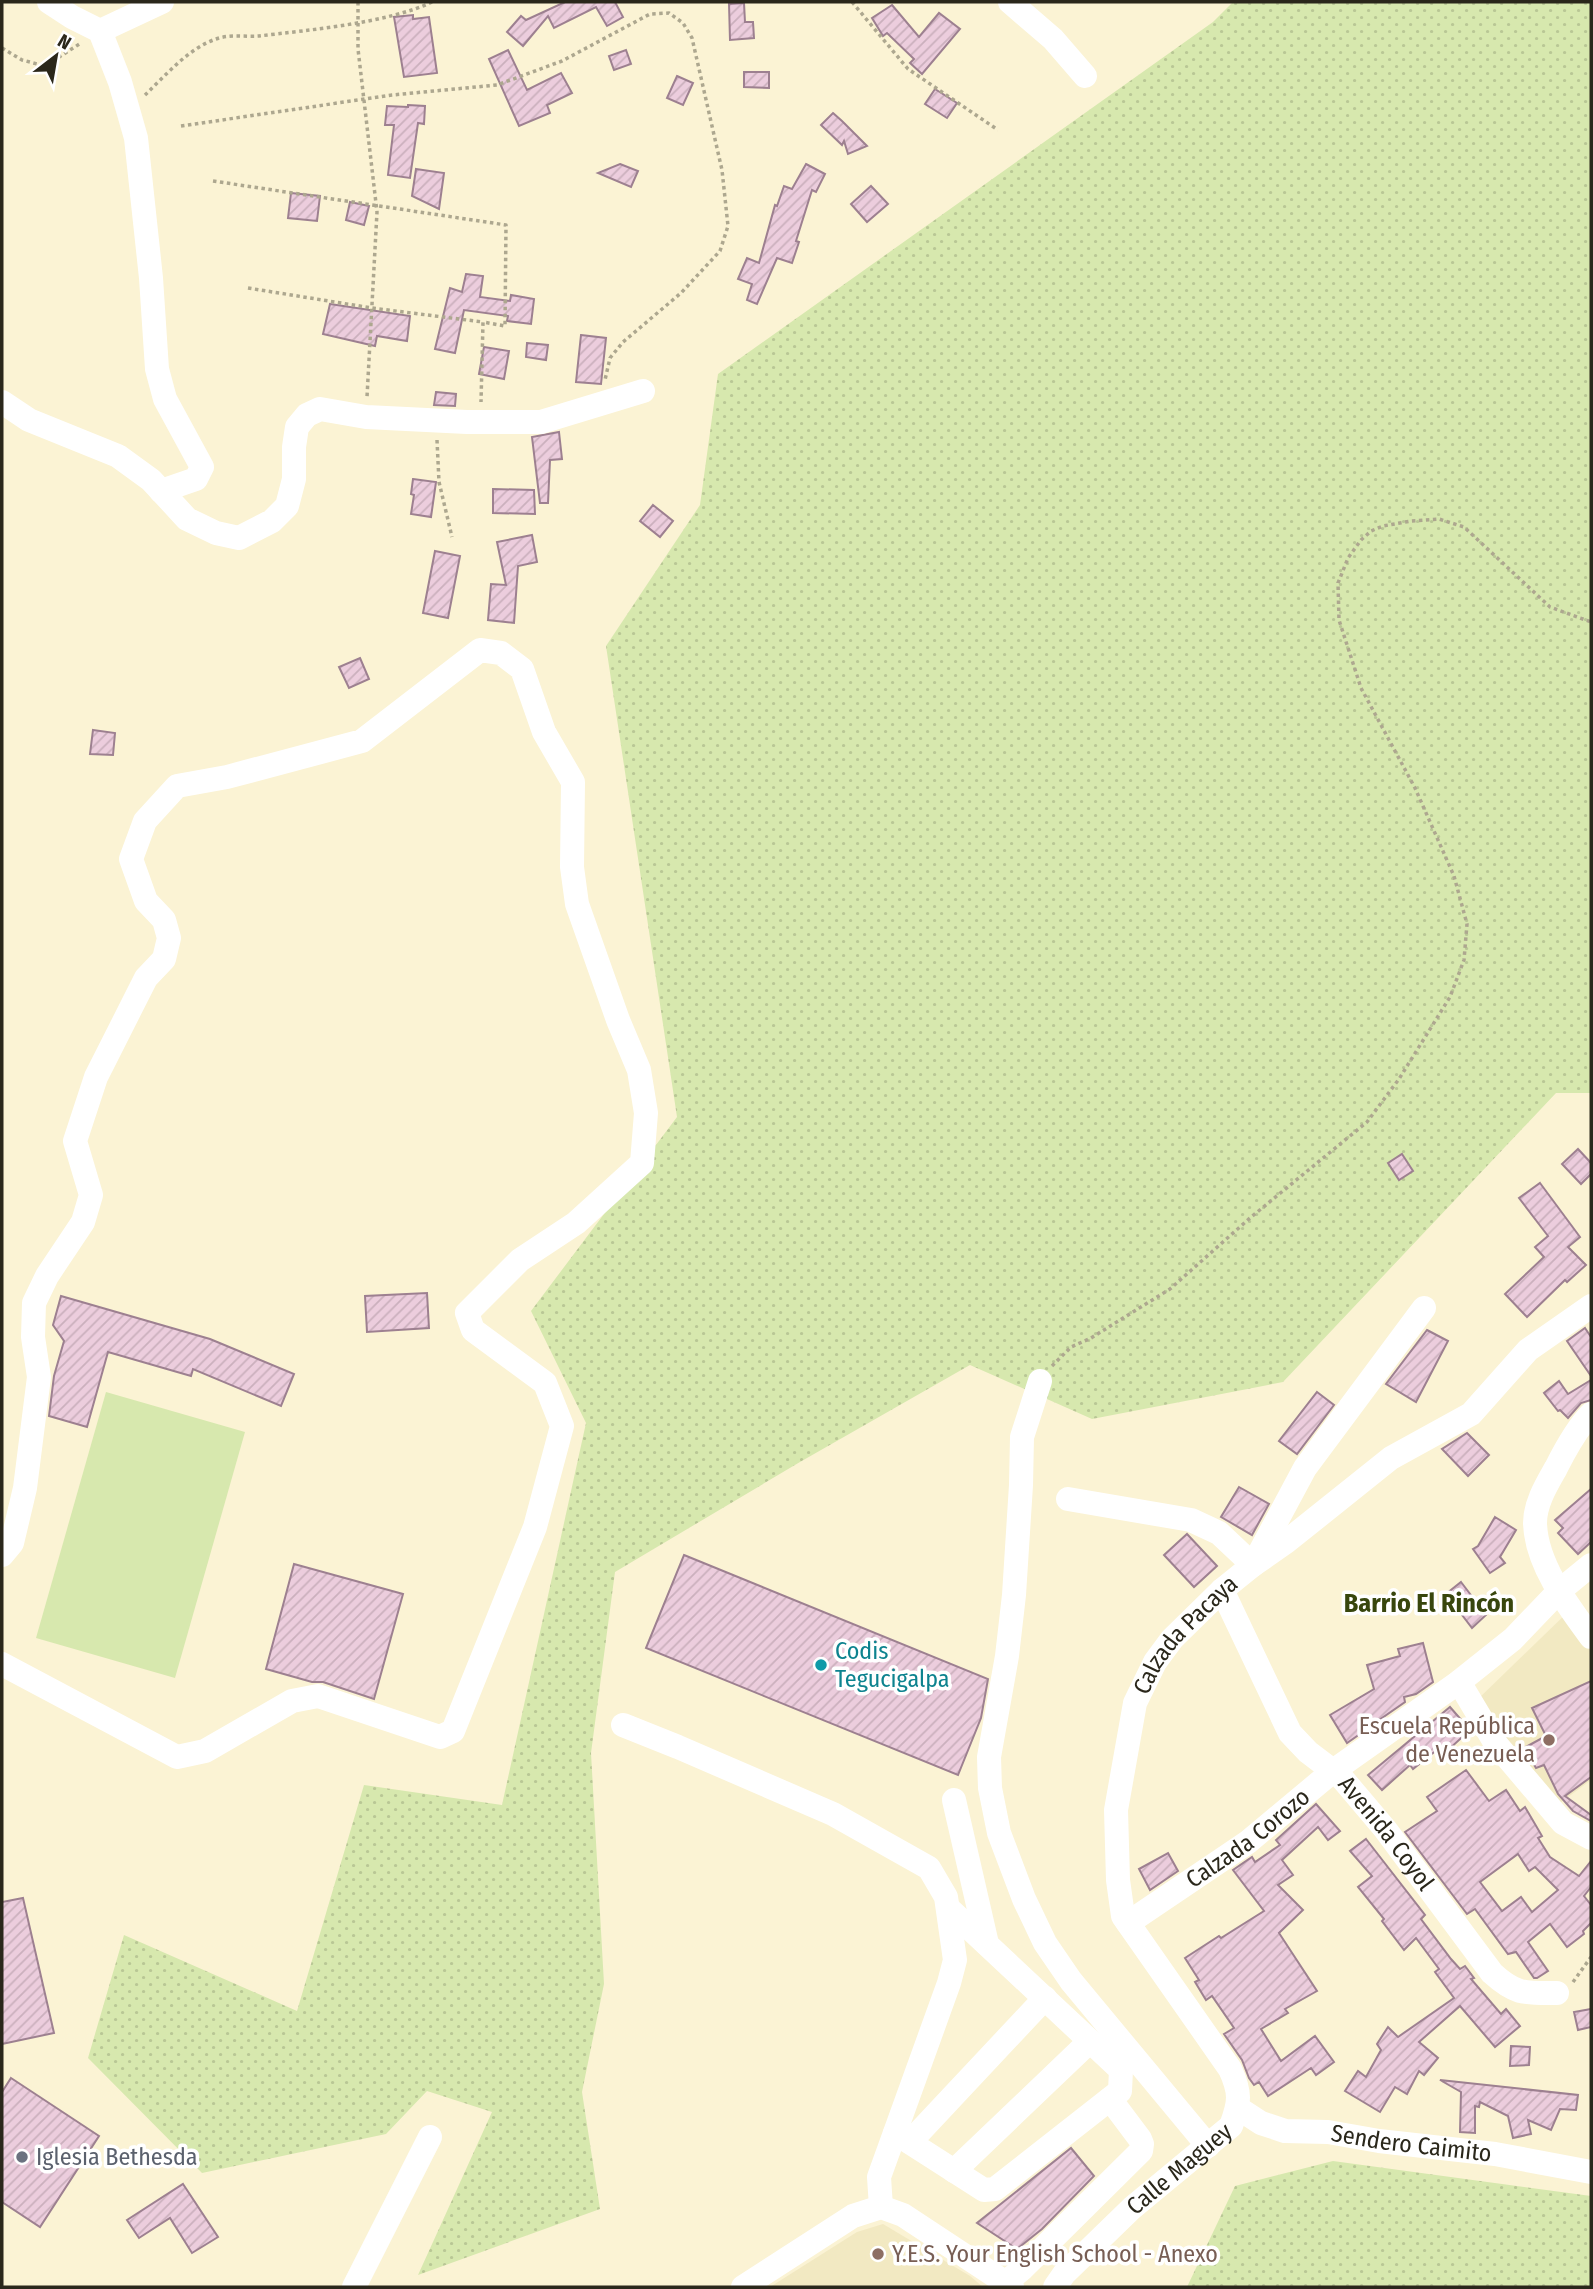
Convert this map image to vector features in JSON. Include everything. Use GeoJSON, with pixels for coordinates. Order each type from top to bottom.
{"type":"FeatureCollection","features":[{"type":"Feature","properties":{"kind":"street"},"geometry":{"type":"LineString","coordinates":[[49,2],[100,31],[121,82],[136,138],[151,278],[157,369],[164,399],[202,467],[196,479],[161,491]]}},
{"type":"Feature","properties":{"kind":"street"},"geometry":{"type":"LineString","coordinates":[[100,31],[162,2]]}},
{"type":"Feature","properties":{"kind":"street"},"geometry":{"type":"LineString","coordinates":[[1010,2],[1053,38],[1085,76]]}},
{"type":"Feature","properties":{"kind":"street"},"geometry":{"type":"LineString","coordinates":[[2,402],[29,420],[118,456],[151,480],[187,519],[216,533],[239,538],[272,521],[287,506],[294,479],[297,427],[307,415],[320,409],[366,417],[541,422],[643,391]]}},
{"type":"Feature","properties":{"kind":"street"},"geometry":{"type":"LineString","coordinates":[[2,1555],[12,1543],[25,1488],[36,1405],[39,1377],[33,1337],[34,1303],[47,1276],[83,1222],[91,1195],[75,1141],[96,1077],[146,978],[164,958],[169,938],[164,919],[146,901],[131,859],[145,821],[177,786],[227,776],[362,741],[480,650],[502,653],[522,669],[544,732],[573,782],[572,867],[577,905],[639,1070],[646,1114],[642,1163],[576,1223],[520,1260],[467,1313],[473,1330],[545,1383],[562,1426],[535,1527],[453,1731],[440,1737],[318,1696],[306,1697],[292,1701],[205,1751],[177,1757],[2,1664]]}},
{"type":"Feature","properties":{"kind":"street","name":"Calzada Pacaya"},"geometry":{"type":"LineString","coordinates":[[1238,2108],[1239,2089],[1230,2069],[1123,1916],[1118,1880],[1116,1810],[1135,1703],[1154,1662],[1172,1639],[1222,1591],[1391,1458],[1471,1414],[1528,1350],[1591,1306]]}},
{"type":"Feature","properties":{"kind":"street"},"geometry":{"type":"LineString","coordinates":[[1068,1499],[1191,1520],[1219,1533],[1253,1565],[1305,1468],[1424,1308]]}},
{"type":"Feature","properties":{"kind":"street"},"geometry":{"type":"LineString","coordinates":[[1040,1381],[1022,1437],[1014,1595],[1007,1656],[989,1757],[989,1788],[999,1833],[1024,1899],[1052,1952],[1071,1981],[1208,2146]]}},
{"type":"Feature","properties":{"kind":"street"},"geometry":{"type":"LineString","coordinates":[[1591,1414],[1563,1454],[1541,1495],[1535,1522],[1540,1547],[1558,1592],[1591,1637]]}},
{"type":"Feature","properties":{"kind":"street","name":"Calzada Corozo"},"geometry":{"type":"LineString","coordinates":[[1128,1923],[1248,1842],[1333,1771],[1459,1682],[1513,1639],[1558,1592],[1591,1565]]}},
{"type":"Feature","properties":{"kind":"street","name":"Avenida Coyol"},"geometry":{"type":"LineString","coordinates":[[1222,1591],[1290,1733],[1308,1752],[1341,1777],[1385,1829],[1492,1973],[1508,1988],[1526,1993],[1557,1993]]}},
{"type":"Feature","properties":{"kind":"street"},"geometry":{"type":"LineString","coordinates":[[1459,1682],[1496,1744],[1555,1814],[1563,1823],[1591,1838]]}},
{"type":"Feature","properties":{"kind":"street"},"geometry":{"type":"LineString","coordinates":[[623,1726],[678,1747],[845,1821],[929,1868],[947,1897],[955,1959],[902,2137],[879,2177],[881,2207]]}},
{"type":"Feature","properties":{"kind":"street"},"geometry":{"type":"LineString","coordinates":[[954,1800],[987,1944]]}},
{"type":"Feature","properties":{"kind":"street"},"geometry":{"type":"LineString","coordinates":[[902,2137],[984,2190],[995,2189],[1120,2091],[1121,2070],[948,1908]]}},
{"type":"Feature","properties":{"kind":"street"},"geometry":{"type":"LineString","coordinates":[[902,2137],[1045,1998]]}},
{"type":"Feature","properties":{"kind":"street"},"geometry":{"type":"LineString","coordinates":[[954,2171],[1090,2041]]}},
{"type":"Feature","properties":{"kind":"street"},"geometry":{"type":"LineString","coordinates":[[743,2287],[853,2216],[881,2207],[903,2215],[1008,2285],[1140,2151],[1140,2139],[1110,2099]]}},
{"type":"Feature","properties":{"kind":"street","name":"Calle Maguey"},"geometry":{"type":"LineString","coordinates":[[1055,2287],[1064,2274],[1132,2208],[1231,2126],[1238,2108]]}},
{"type":"Feature","properties":{"kind":"street","name":"Sendero Caimito"},"geometry":{"type":"LineString","coordinates":[[1238,2108],[1261,2123],[1285,2131],[1328,2132],[1379,2141],[1495,2154],[1591,2172]]}},
{"type":"Feature","properties":{"kind":"street"},"geometry":{"type":"LineString","coordinates":[[354,2287],[430,2137]]}},
{"type":"Feature","properties":{"kind":"path"},"geometry":{"type":"LineString","coordinates":[[358,2],[358,49],[376,207],[366,417]]}},
{"type":"Feature","properties":{"kind":"path"},"geometry":{"type":"LineString","coordinates":[[128,110],[194,50],[218,38],[257,36],[358,22],[417,9],[432,2]]}},
{"type":"Feature","properties":{"kind":"path"},"geometry":{"type":"LineString","coordinates":[[852,2],[908,69],[998,130]]}},
{"type":"Feature","properties":{"kind":"path"},"geometry":{"type":"LineString","coordinates":[[181,126],[392,95],[497,85],[562,61],[650,14],[669,13],[683,23],[692,38],[722,170],[728,226],[720,251],[681,293],[623,342],[610,358],[605,375],[605,402]]}},
{"type":"Feature","properties":{"kind":"path"},"geometry":{"type":"LineString","coordinates":[[2,48],[22,60],[45,65],[100,31]]}},
{"type":"Feature","properties":{"kind":"path"},"geometry":{"type":"LineString","coordinates":[[213,181],[506,225],[505,326],[248,288]]}},
{"type":"Feature","properties":{"kind":"path"},"geometry":{"type":"LineString","coordinates":[[480,422],[483,322]]}},
{"type":"Feature","properties":{"kind":"path"},"geometry":{"type":"LineString","coordinates":[[436,420],[439,482],[452,537]]}},
{"type":"Feature","properties":{"kind":"path"},"geometry":{"type":"LineString","coordinates":[[1040,1381],[1056,1360],[1071,1347],[1091,1338],[1170,1289],[1250,1218],[1367,1122],[1399,1079],[1450,997],[1464,960],[1468,924],[1454,876],[1415,788],[1361,688],[1339,620],[1338,583],[1348,558],[1361,540],[1371,531],[1383,526],[1411,522],[1439,519],[1464,527],[1550,607],[1591,622]]}},
{"type":"Feature","properties":{"kind":"path"},"geometry":{"type":"LineString","coordinates":[[1557,1993],[1574,1981],[1591,1957]]}},
{"type":"Feature","properties":{"kind":"shaded area","name":"Escuela República de Venezuela"},"geometry":{"type":"Polygon","coordinates":[[[1572,1608],[1591,1633],[1591,1780],[1556,1806],[1477,1700],[1572,1608]]]}},
{"type":"Feature","properties":{"kind":"shaded area","name":"Y.E.S. Your English School - Anexo"},"geometry":{"type":"Polygon","coordinates":[[[883,2224],[970,2276],[983,2287],[770,2287],[857,2232],[883,2224]]]}},
{"type":"Feature","properties":{"kind":"green space"},"geometry":{"type":"Polygon","coordinates":[[[1233,2],[1591,2],[1591,1093],[1556,1093],[1283,1382],[1092,1419],[970,1365],[615,1572],[591,1753],[604,1984],[582,2092],[600,2209],[418,2275],[492,2112],[427,2091],[386,2134],[202,2173],[88,2058],[124,1935],[297,2011],[364,1785],[502,1805],[586,1423],[531,1311],[677,1117],[606,646],[700,505],[718,374],[1213,22],[1233,2]]]}},
{"type":"Feature","properties":{"kind":"green space"},"geometry":{"type":"Polygon","coordinates":[[[106,1392],[245,1432],[175,1678],[36,1638],[106,1392]]]}},
{"type":"Feature","properties":{"kind":"green space"},"geometry":{"type":"Polygon","coordinates":[[[1333,2161],[1591,2196],[1591,2287],[1187,2287],[1235,2186],[1333,2161]]]}},
{"type":"Feature","properties":{"kind":"building"},"geometry":{"type":"Polygon","coordinates":[[[565,2],[615,2],[623,17],[607,26],[596,7],[554,28],[548,16],[523,46],[507,32],[521,16],[526,20],[565,2]]]}},
{"type":"Feature","properties":{"kind":"building"},"geometry":{"type":"Polygon","coordinates":[[[744,3],[745,22],[753,22],[754,38],[730,40],[729,4],[744,3]]]}},
{"type":"Feature","properties":{"kind":"building"},"geometry":{"type":"Polygon","coordinates":[[[892,5],[919,37],[939,13],[960,29],[922,74],[910,63],[914,59],[887,33],[883,36],[872,18],[892,5]]]}},
{"type":"Feature","properties":{"kind":"building"},"geometry":{"type":"Polygon","coordinates":[[[413,15],[413,19],[429,17],[437,73],[404,77],[394,17],[413,15]]]}},
{"type":"Feature","properties":{"kind":"building"},"geometry":{"type":"Polygon","coordinates":[[[508,50],[527,90],[561,73],[572,93],[547,105],[550,113],[519,126],[489,59],[508,50]]]}},
{"type":"Feature","properties":{"kind":"building"},"geometry":{"type":"Polygon","coordinates":[[[626,50],[631,64],[614,70],[609,56],[626,50]]]}},
{"type":"Feature","properties":{"kind":"building"},"geometry":{"type":"Polygon","coordinates":[[[744,72],[769,72],[769,88],[744,87],[744,72]]]}},
{"type":"Feature","properties":{"kind":"building"},"geometry":{"type":"Polygon","coordinates":[[[677,76],[693,83],[683,105],[667,98],[677,76]]]}},
{"type":"Feature","properties":{"kind":"building"},"geometry":{"type":"Polygon","coordinates":[[[935,89],[957,103],[947,118],[925,104],[935,89]]]}},
{"type":"Feature","properties":{"kind":"building"},"geometry":{"type":"Polygon","coordinates":[[[387,106],[425,106],[424,124],[418,123],[410,178],[388,175],[394,125],[385,125],[387,106]]]}},
{"type":"Feature","properties":{"kind":"building"},"geometry":{"type":"Polygon","coordinates":[[[833,113],[867,146],[848,154],[844,141],[842,145],[821,125],[833,113]]]}},
{"type":"Feature","properties":{"kind":"building"},"geometry":{"type":"Polygon","coordinates":[[[620,164],[638,171],[631,187],[598,173],[620,164]]]}},
{"type":"Feature","properties":{"kind":"building"},"geometry":{"type":"Polygon","coordinates":[[[806,164],[825,174],[816,192],[812,190],[792,263],[777,258],[757,304],[747,300],[752,284],[738,279],[747,258],[759,263],[775,205],[777,206],[784,186],[792,189],[806,164]]]}},
{"type":"Feature","properties":{"kind":"building"},"geometry":{"type":"Polygon","coordinates":[[[416,169],[444,173],[439,209],[412,196],[416,169]]]}},
{"type":"Feature","properties":{"kind":"building"},"geometry":{"type":"Polygon","coordinates":[[[871,186],[888,204],[867,222],[851,204],[871,186]]]}},
{"type":"Feature","properties":{"kind":"building"},"geometry":{"type":"Polygon","coordinates":[[[291,193],[320,196],[317,221],[288,218],[291,193]]]}},
{"type":"Feature","properties":{"kind":"building"},"geometry":{"type":"Polygon","coordinates":[[[350,202],[369,206],[364,225],[346,220],[350,202]]]}},
{"type":"Feature","properties":{"kind":"building"},"geometry":{"type":"Polygon","coordinates":[[[466,274],[483,276],[480,297],[510,301],[511,295],[534,299],[531,324],[507,321],[508,316],[464,310],[455,353],[435,349],[450,288],[462,292],[466,274]]]}},
{"type":"Feature","properties":{"kind":"building"},"geometry":{"type":"Polygon","coordinates":[[[330,304],[410,316],[407,341],[377,336],[375,346],[323,334],[330,304]]]}},
{"type":"Feature","properties":{"kind":"building"},"geometry":{"type":"Polygon","coordinates":[[[581,335],[606,338],[601,384],[576,382],[581,335]]]}},
{"type":"Feature","properties":{"kind":"building"},"geometry":{"type":"Polygon","coordinates":[[[527,343],[548,345],[546,360],[526,357],[527,343]]]}},
{"type":"Feature","properties":{"kind":"building"},"geometry":{"type":"Polygon","coordinates":[[[484,347],[509,351],[504,379],[479,374],[484,347]]]}},
{"type":"Feature","properties":{"kind":"building"},"geometry":{"type":"Polygon","coordinates":[[[436,392],[456,394],[455,406],[434,405],[436,392]]]}},
{"type":"Feature","properties":{"kind":"building"},"geometry":{"type":"Polygon","coordinates":[[[559,432],[562,459],[550,460],[548,503],[540,503],[532,437],[559,432]]]}},
{"type":"Feature","properties":{"kind":"building"},"geometry":{"type":"Polygon","coordinates":[[[413,479],[436,482],[431,517],[411,514],[413,479]]]}},
{"type":"Feature","properties":{"kind":"building"},"geometry":{"type":"Polygon","coordinates":[[[493,489],[534,490],[535,514],[493,513],[493,489]]]}},
{"type":"Feature","properties":{"kind":"building"},"geometry":{"type":"Polygon","coordinates":[[[653,505],[673,521],[660,537],[640,521],[653,505]]]}},
{"type":"Feature","properties":{"kind":"building"},"geometry":{"type":"Polygon","coordinates":[[[532,535],[537,562],[518,566],[514,623],[488,620],[491,584],[506,585],[497,542],[532,535]]]}},
{"type":"Feature","properties":{"kind":"building"},"geometry":{"type":"Polygon","coordinates":[[[435,551],[460,556],[448,618],[423,613],[435,551]]]}},
{"type":"Feature","properties":{"kind":"building"},"geometry":{"type":"Polygon","coordinates":[[[360,658],[369,679],[349,688],[339,667],[360,658]]]}},
{"type":"Feature","properties":{"kind":"building"},"geometry":{"type":"Polygon","coordinates":[[[93,730],[115,733],[113,755],[90,754],[93,730]]]}},
{"type":"Feature","properties":{"kind":"building"},"geometry":{"type":"Polygon","coordinates":[[[1578,1149],[1591,1163],[1591,1174],[1581,1184],[1562,1164],[1578,1149]]]}},
{"type":"Feature","properties":{"kind":"building"},"geometry":{"type":"Polygon","coordinates":[[[1402,1154],[1413,1171],[1399,1180],[1388,1163],[1402,1154]]]}},
{"type":"Feature","properties":{"kind":"building"},"geometry":{"type":"Polygon","coordinates":[[[1540,1183],[1580,1237],[1568,1247],[1586,1265],[1567,1282],[1565,1280],[1527,1317],[1505,1294],[1544,1257],[1535,1247],[1548,1236],[1519,1198],[1540,1183]]]}},
{"type":"Feature","properties":{"kind":"building"},"geometry":{"type":"Polygon","coordinates":[[[427,1293],[429,1328],[367,1332],[365,1296],[427,1293]]]}},
{"type":"Feature","properties":{"kind":"building"},"geometry":{"type":"Polygon","coordinates":[[[61,1296],[210,1339],[294,1374],[281,1406],[193,1369],[191,1376],[108,1352],[87,1427],[49,1416],[54,1376],[64,1341],[53,1325],[61,1296]]]}},
{"type":"Feature","properties":{"kind":"building"},"geometry":{"type":"Polygon","coordinates":[[[1585,1328],[1591,1337],[1591,1376],[1567,1341],[1585,1328]]]}},
{"type":"Feature","properties":{"kind":"building"},"geometry":{"type":"Polygon","coordinates":[[[1427,1330],[1448,1341],[1416,1402],[1386,1384],[1427,1330]]]}},
{"type":"Feature","properties":{"kind":"building"},"geometry":{"type":"Polygon","coordinates":[[[1591,1380],[1591,1400],[1581,1403],[1568,1418],[1558,1411],[1544,1393],[1559,1381],[1568,1394],[1591,1380]]]}},
{"type":"Feature","properties":{"kind":"building"},"geometry":{"type":"Polygon","coordinates":[[[1317,1392],[1334,1405],[1297,1454],[1279,1441],[1317,1392]]]}},
{"type":"Feature","properties":{"kind":"building"},"geometry":{"type":"Polygon","coordinates":[[[1467,1433],[1489,1455],[1468,1476],[1442,1449],[1467,1433]]]}},
{"type":"Feature","properties":{"kind":"building"},"geometry":{"type":"Polygon","coordinates":[[[1239,1487],[1269,1504],[1252,1535],[1221,1517],[1239,1487]]]}},
{"type":"Feature","properties":{"kind":"building"},"geometry":{"type":"Polygon","coordinates":[[[1591,1489],[1591,1542],[1578,1554],[1558,1533],[1563,1528],[1555,1520],[1591,1489]]]}},
{"type":"Feature","properties":{"kind":"building"},"geometry":{"type":"Polygon","coordinates":[[[1495,1517],[1516,1530],[1500,1557],[1505,1563],[1490,1573],[1473,1549],[1478,1546],[1495,1517]]]}},
{"type":"Feature","properties":{"kind":"building"},"geometry":{"type":"Polygon","coordinates":[[[1187,1534],[1217,1566],[1194,1587],[1164,1555],[1187,1534]]]}},
{"type":"Feature","properties":{"kind":"building","name":"Codis Tegucigalpa"},"geometry":{"type":"Polygon","coordinates":[[[684,1555],[988,1679],[981,1718],[958,1775],[646,1648],[684,1555]]]}},
{"type":"Feature","properties":{"kind":"building"},"geometry":{"type":"Polygon","coordinates":[[[294,1564],[403,1594],[374,1699],[323,1682],[312,1682],[266,1669],[294,1564]]]}},
{"type":"Feature","properties":{"kind":"building"},"geometry":{"type":"Polygon","coordinates":[[[1461,1582],[1486,1615],[1472,1628],[1446,1594],[1461,1582]]]}},
{"type":"Feature","properties":{"kind":"building"},"geometry":{"type":"Polygon","coordinates":[[[1423,1643],[1433,1682],[1416,1694],[1404,1697],[1405,1702],[1379,1720],[1368,1723],[1370,1727],[1347,1743],[1330,1715],[1374,1689],[1367,1665],[1400,1656],[1398,1649],[1423,1643]]]}},
{"type":"Feature","properties":{"kind":"building"},"geometry":{"type":"Polygon","coordinates":[[[1591,1681],[1591,1777],[1565,1796],[1591,1815],[1591,1821],[1573,1811],[1558,1794],[1544,1765],[1536,1768],[1524,1748],[1546,1736],[1532,1708],[1591,1681]]]}},
{"type":"Feature","properties":{"kind":"building"},"geometry":{"type":"Polygon","coordinates":[[[1450,1707],[1470,1730],[1447,1751],[1443,1745],[1413,1769],[1410,1765],[1382,1790],[1368,1775],[1450,1707]]]}},
{"type":"Feature","properties":{"kind":"building"},"geometry":{"type":"Polygon","coordinates":[[[1466,1770],[1489,1801],[1506,1790],[1520,1811],[1525,1807],[1542,1836],[1538,1838],[1550,1857],[1579,1876],[1591,1861],[1591,1887],[1584,1896],[1591,1905],[1591,1923],[1583,1931],[1584,1934],[1567,1947],[1550,1924],[1528,1942],[1548,1971],[1534,1978],[1516,1952],[1508,1954],[1475,1909],[1467,1914],[1405,1832],[1437,1811],[1427,1797],[1466,1770]],[[1518,1854],[1480,1882],[1502,1911],[1521,1897],[1532,1912],[1558,1890],[1535,1867],[1529,1871],[1518,1854]]]}},
{"type":"Feature","properties":{"kind":"building"},"geometry":{"type":"Polygon","coordinates":[[[1316,1804],[1340,1831],[1328,1840],[1318,1827],[1282,1860],[1293,1875],[1278,1885],[1303,1910],[1279,1933],[1317,1991],[1285,2009],[1288,2013],[1261,2029],[1281,2061],[1315,2036],[1334,2062],[1316,2075],[1311,2068],[1268,2096],[1259,2082],[1254,2085],[1249,2078],[1242,2060],[1224,2034],[1234,2028],[1212,1996],[1206,2000],[1195,1982],[1199,1980],[1185,1958],[1264,1911],[1233,1870],[1252,1857],[1255,1862],[1280,1845],[1276,1840],[1316,1804]]]}},
{"type":"Feature","properties":{"kind":"building"},"geometry":{"type":"Polygon","coordinates":[[[1366,1839],[1425,1915],[1421,1919],[1451,1959],[1460,1969],[1465,1966],[1474,1978],[1471,1979],[1501,2014],[1506,2009],[1520,2026],[1495,2047],[1460,2006],[1419,2042],[1438,2058],[1424,2075],[1419,2071],[1407,2094],[1395,2087],[1380,2112],[1345,2091],[1358,2071],[1366,2077],[1381,2050],[1377,2044],[1388,2027],[1398,2037],[1454,1998],[1435,1972],[1439,1969],[1416,1938],[1404,1950],[1382,1921],[1384,1919],[1358,1887],[1372,1876],[1350,1851],[1366,1839]]]}},
{"type":"Feature","properties":{"kind":"building"},"geometry":{"type":"Polygon","coordinates":[[[1168,1853],[1178,1871],[1150,1890],[1139,1869],[1168,1853]]]}},
{"type":"Feature","properties":{"kind":"building"},"geometry":{"type":"Polygon","coordinates":[[[23,1898],[54,2033],[2,2044],[2,1902],[23,1898]]]}},
{"type":"Feature","properties":{"kind":"building"},"geometry":{"type":"Polygon","coordinates":[[[1591,2009],[1591,2027],[1578,2030],[1574,2012],[1591,2009]]]}},
{"type":"Feature","properties":{"kind":"building"},"geometry":{"type":"Polygon","coordinates":[[[1511,2046],[1530,2047],[1529,2065],[1510,2066],[1511,2046]]]}},
{"type":"Feature","properties":{"kind":"building"},"geometry":{"type":"Polygon","coordinates":[[[11,2078],[99,2136],[40,2227],[2,2202],[2,2092],[11,2078]]]}},
{"type":"Feature","properties":{"kind":"building"},"geometry":{"type":"Polygon","coordinates":[[[1440,2080],[1578,2095],[1576,2110],[1560,2109],[1551,2130],[1528,2120],[1531,2134],[1513,2138],[1508,2116],[1480,2102],[1479,2107],[1475,2106],[1475,2133],[1460,2132],[1461,2092],[1440,2080]]]}},
{"type":"Feature","properties":{"kind":"building"},"geometry":{"type":"Polygon","coordinates":[[[1071,2148],[1094,2176],[1042,2229],[1017,2249],[977,2223],[1071,2148]]]}},
{"type":"Feature","properties":{"kind":"building"},"geometry":{"type":"Polygon","coordinates":[[[183,2184],[218,2237],[192,2253],[170,2218],[139,2238],[127,2220],[183,2184]]]}},
{"type":"Feature","properties":{"kind":"place","name":"Codis Tegucigalpa"},"geometry":{"type":"Point","coordinates":[821,1665]}},
{"type":"Feature","properties":{"kind":"place","name":"Escuela República de Venezuela"},"geometry":{"type":"Point","coordinates":[1549,1740]}},
{"type":"Feature","properties":{"kind":"place","name":"Iglesia Bethesda"},"geometry":{"type":"Point","coordinates":[22,2157]}},
{"type":"Feature","properties":{"kind":"place","name":"Y.E.S. Your English School - Anexo"},"geometry":{"type":"Point","coordinates":[878,2254]}},
{"type":"Feature","properties":{"kind":"district","name":"Barrio El Rincón"},"geometry":{"type":"Point","coordinates":[1429,1603]}}]}
